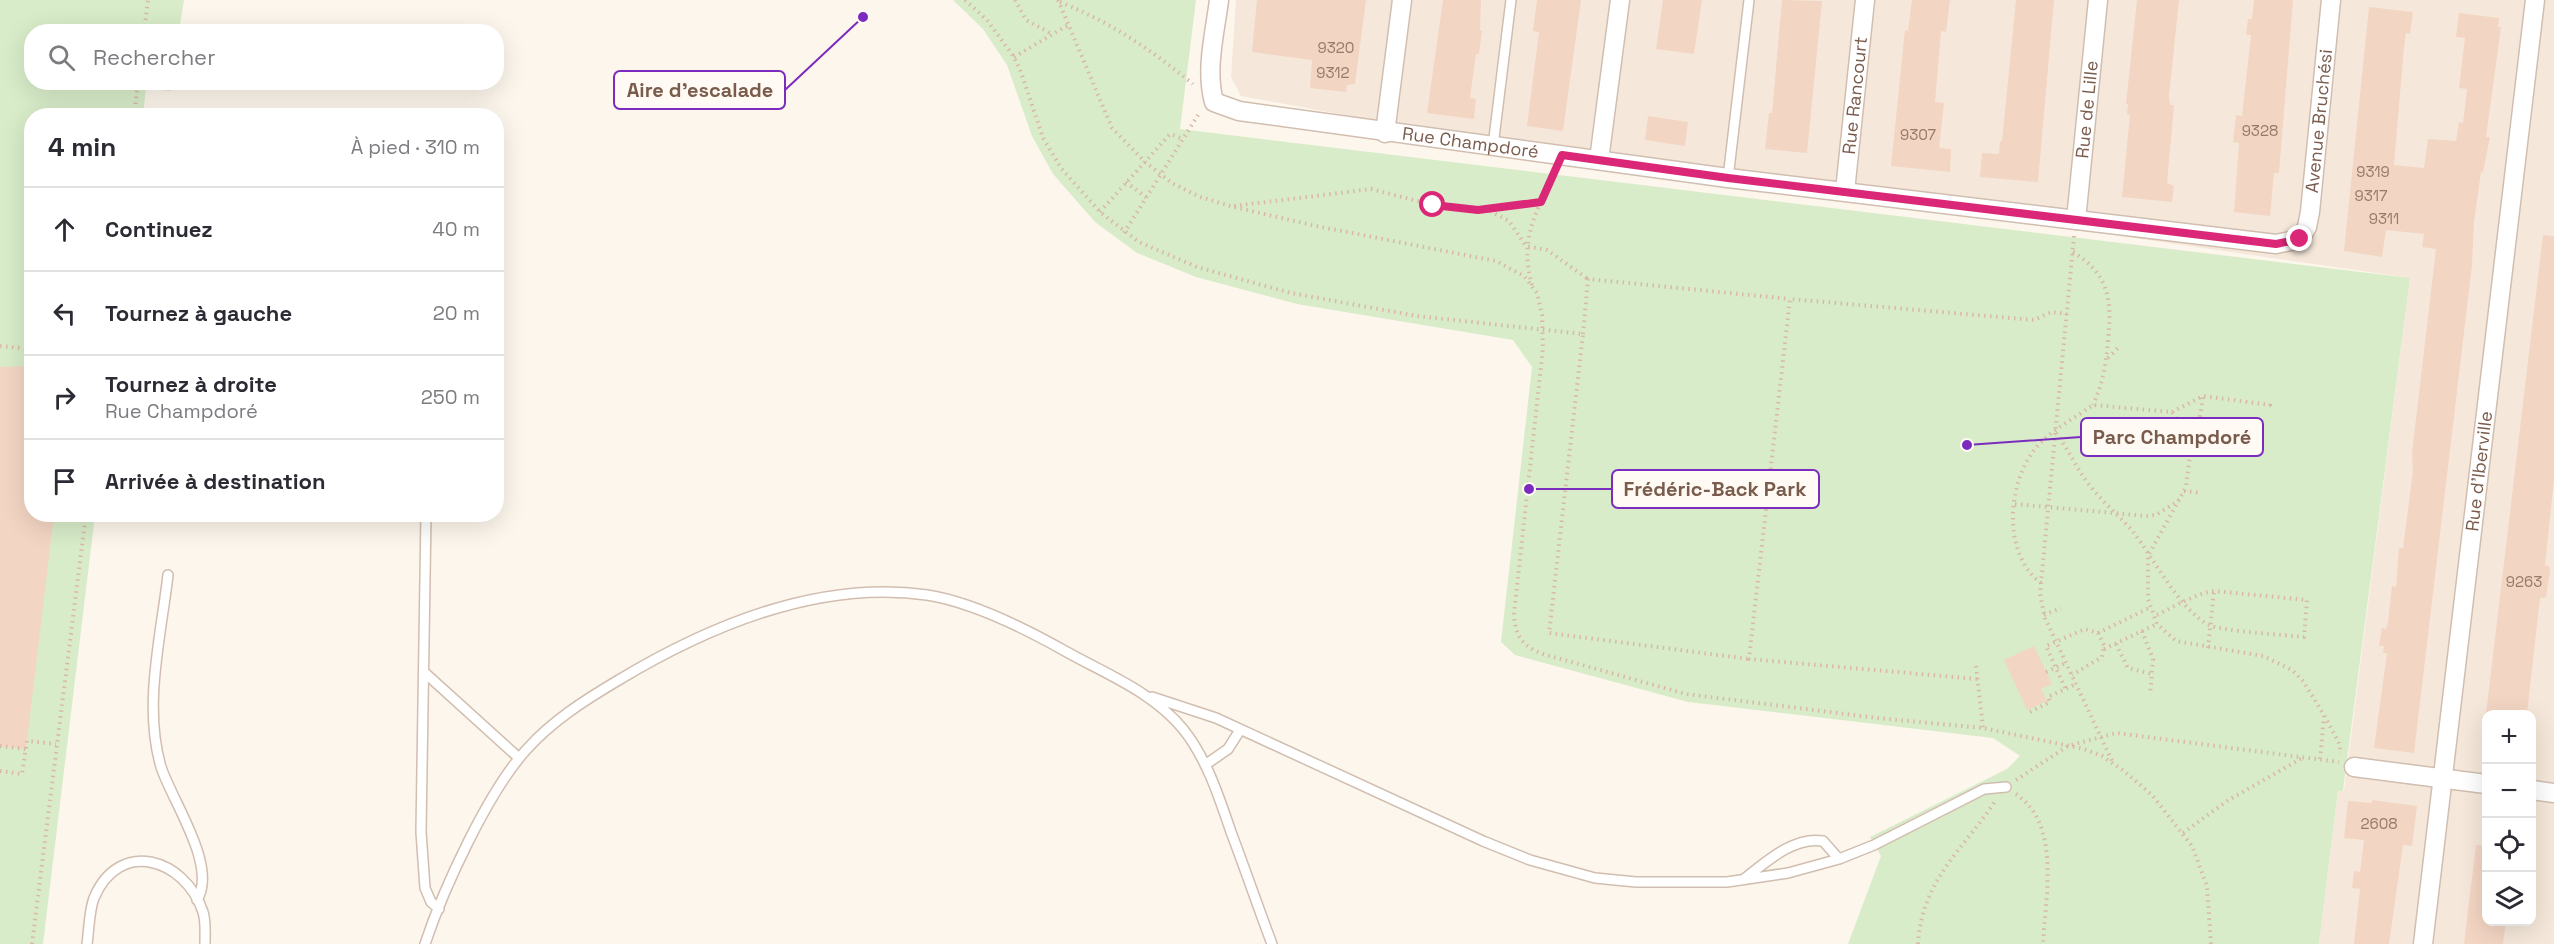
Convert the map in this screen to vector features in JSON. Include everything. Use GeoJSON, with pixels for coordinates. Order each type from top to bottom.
{"type":"FeatureCollection","features":[{"type":"Feature","properties":{"kind":"street"},"geometry":{"type":"LineString","coordinates":[[1214,102],[1209,76],[1219,0]]}},
{"type":"Feature","properties":{"kind":"street"},"geometry":{"type":"LineString","coordinates":[[1384,133],[1402,0]]}},
{"type":"Feature","properties":{"kind":"street"},"geometry":{"type":"LineString","coordinates":[[1599,160],[1620,0]]}},
{"type":"Feature","properties":{"kind":"street","name":"Rue Rancourt"},"geometry":{"type":"LineString","coordinates":[[1845,191],[1865,0]]}},
{"type":"Feature","properties":{"kind":"street","name":"Rue de Lille"},"geometry":{"type":"LineString","coordinates":[[2076,220],[2098,0]]}},
{"type":"Feature","properties":{"kind":"street","name":"Avenue Bruchési"},"geometry":{"type":"LineString","coordinates":[[2300,239],[2307,227],[2310,212],[2331,0]]}},
{"type":"Feature","properties":{"kind":"street","name":"Rue d'Iberville"},"geometry":{"type":"LineString","coordinates":[[2423,944],[2535,0]]}},
{"type":"Feature","properties":{"kind":"street","name":"Rue Champdoré"},"geometry":{"type":"LineString","coordinates":[[1214,102],[1239,111],[1384,133],[1728,178],[2276,244],[2300,239]]}},
{"type":"Feature","properties":{"kind":"street"},"geometry":{"type":"LineString","coordinates":[[2351,765],[2482,783]]}},
{"type":"Feature","properties":{"kind":"street"},"geometry":{"type":"LineString","coordinates":[[2536,791],[2554,793]]}},
{"type":"Feature","properties":{"kind":"lane"},"geometry":{"type":"LineString","coordinates":[[1493,146],[1511,0]]}},
{"type":"Feature","properties":{"kind":"lane"},"geometry":{"type":"LineString","coordinates":[[1728,178],[1749,0]]}},
{"type":"Feature","properties":{"kind":"lane"},"geometry":{"type":"LineString","coordinates":[[426,522],[423,870],[428,896],[439,909]]}},
{"type":"Feature","properties":{"kind":"lane"},"geometry":{"type":"LineString","coordinates":[[168,574],[156,678],[155,734],[162,767],[201,862],[203,891],[197,900]]}},
{"type":"Feature","properties":{"kind":"lane"},"geometry":{"type":"LineString","coordinates":[[425,944],[439,909],[491,801],[519,758],[542,733],[592,696],[688,642],[762,613],[849,594],[906,593],[930,596],[958,604],[1035,634],[1147,695],[1174,703],[1240,730],[1483,842],[1567,872],[1636,882],[1742,880],[1788,873],[1839,859],[1874,845],[1984,789],[2006,787]]}},
{"type":"Feature","properties":{"kind":"lane"},"geometry":{"type":"LineString","coordinates":[[424,672],[519,758]]}},
{"type":"Feature","properties":{"kind":"lane"},"geometry":{"type":"LineString","coordinates":[[1147,695],[1184,730],[1205,765],[1272,944]]}},
{"type":"Feature","properties":{"kind":"lane"},"geometry":{"type":"LineString","coordinates":[[1205,765],[1228,749],[1240,730]]}},
{"type":"Feature","properties":{"kind":"lane"},"geometry":{"type":"LineString","coordinates":[[1742,880],[1784,850],[1807,842],[1823,841],[1839,859]]}},
{"type":"Feature","properties":{"kind":"lane"},"geometry":{"type":"LineString","coordinates":[[87,944],[93,900],[112,872],[124,864],[150,862],[172,869],[184,880],[204,913],[205,944]]}},
{"type":"Feature","properties":{"kind":"path"},"geometry":{"type":"LineString","coordinates":[[145,24],[148,0]]}},
{"type":"Feature","properties":{"kind":"path"},"geometry":{"type":"LineString","coordinates":[[965,0],[987,20],[1014,57],[1022,72],[1043,138],[1061,168],[1100,212],[1124,233],[1157,251],[1187,263],[1291,293],[1418,316],[1583,334]]}},
{"type":"Feature","properties":{"kind":"path"},"geometry":{"type":"LineString","coordinates":[[1015,0],[1026,20],[1052,34]]}},
{"type":"Feature","properties":{"kind":"path"},"geometry":{"type":"LineString","coordinates":[[1059,1],[1094,15],[1145,45],[1214,102]]}},
{"type":"Feature","properties":{"kind":"path"},"geometry":{"type":"LineString","coordinates":[[1059,1],[1104,112],[1126,145],[1161,174],[1200,196],[1230,206],[1316,226],[1483,257],[1508,267],[1532,286]]}},
{"type":"Feature","properties":{"kind":"path"},"geometry":{"type":"LineString","coordinates":[[1014,57],[1070,24]]}},
{"type":"Feature","properties":{"kind":"path"},"geometry":{"type":"LineString","coordinates":[[135,108],[137,90]]}},
{"type":"Feature","properties":{"kind":"path"},"geometry":{"type":"LineString","coordinates":[[1124,233],[1198,115]]}},
{"type":"Feature","properties":{"kind":"path"},"geometry":{"type":"LineString","coordinates":[[1100,212],[1170,134],[1183,139]]}},
{"type":"Feature","properties":{"kind":"path"},"geometry":{"type":"LineString","coordinates":[[1526,246],[1541,202],[1562,155]]}},
{"type":"Feature","properties":{"kind":"path"},"geometry":{"type":"LineString","coordinates":[[1126,182],[1147,198]]}},
{"type":"Feature","properties":{"kind":"path"},"geometry":{"type":"LineString","coordinates":[[1230,206],[1371,189],[1433,205],[1487,209],[1541,202]]}},
{"type":"Feature","properties":{"kind":"path"},"geometry":{"type":"LineString","coordinates":[[1487,209],[1500,214],[1509,221],[1526,246],[1532,286],[1539,301],[1543,330],[1534,448],[1514,614],[1515,627],[1522,643],[1543,654],[1686,694],[1877,718],[1983,728],[2084,749],[2114,765],[2152,795],[2183,833],[2197,856],[2207,886],[2211,944]]}},
{"type":"Feature","properties":{"kind":"path"},"geometry":{"type":"LineString","coordinates":[[2076,220],[2041,583],[2044,615],[2114,765]]}},
{"type":"Feature","properties":{"kind":"path"},"geometry":{"type":"LineString","coordinates":[[1526,246],[1547,250],[1588,279],[2034,320],[2051,312],[2067,314]]}},
{"type":"Feature","properties":{"kind":"path"},"geometry":{"type":"LineString","coordinates":[[2041,583],[2028,571],[2018,549],[2014,527],[2016,488],[2024,466],[2041,442],[2093,405],[2105,374],[2107,359],[2111,307],[2108,294],[2088,262],[2073,252]]}},
{"type":"Feature","properties":{"kind":"path"},"geometry":{"type":"LineString","coordinates":[[1588,279],[1549,633],[1749,659],[1977,679]]}},
{"type":"Feature","properties":{"kind":"path"},"geometry":{"type":"LineString","coordinates":[[1749,659],[1790,299]]}},
{"type":"Feature","properties":{"kind":"path"},"geometry":{"type":"LineString","coordinates":[[0,346],[24,348]]}},
{"type":"Feature","properties":{"kind":"path"},"geometry":{"type":"LineString","coordinates":[[2107,359],[2119,347]]}},
{"type":"Feature","properties":{"kind":"path"},"geometry":{"type":"LineString","coordinates":[[2093,405],[2172,412],[2203,396],[2270,405],[2270,400]]}},
{"type":"Feature","properties":{"kind":"path"},"geometry":{"type":"LineString","coordinates":[[2203,396],[2198,429],[2192,440],[2184,491],[2148,556],[2149,608],[2157,624],[2176,641],[2263,656],[2280,662],[2302,681],[2340,745]]}},
{"type":"Feature","properties":{"kind":"path"},"geometry":{"type":"LineString","coordinates":[[2172,412],[2192,440]]}},
{"type":"Feature","properties":{"kind":"path"},"geometry":{"type":"LineString","coordinates":[[2055,432],[2085,480],[2134,533],[2148,556],[2185,602],[2210,626],[2304,637],[2307,600],[2214,591],[2185,602],[2153,616]]}},
{"type":"Feature","properties":{"kind":"path"},"geometry":{"type":"LineString","coordinates":[[2184,491],[2202,493]]}},
{"type":"Feature","properties":{"kind":"path"},"geometry":{"type":"LineString","coordinates":[[2015,504],[2115,514],[2156,515],[2181,498]]}},
{"type":"Feature","properties":{"kind":"path"},"geometry":{"type":"LineString","coordinates":[[32,944],[85,522]]}},
{"type":"Feature","properties":{"kind":"path"},"geometry":{"type":"LineString","coordinates":[[2208,648],[2210,626],[2215,610],[2214,591]]}},
{"type":"Feature","properties":{"kind":"path"},"geometry":{"type":"LineString","coordinates":[[2044,615],[2061,608]]}},
{"type":"Feature","properties":{"kind":"path"},"geometry":{"type":"LineString","coordinates":[[2066,688],[2046,646],[2085,629],[2098,633],[2149,608]]}},
{"type":"Feature","properties":{"kind":"path"},"geometry":{"type":"LineString","coordinates":[[2072,675],[2098,661],[2104,649],[2157,624]]}},
{"type":"Feature","properties":{"kind":"path"},"geometry":{"type":"LineString","coordinates":[[2142,631],[2153,659],[2150,695]]}},
{"type":"Feature","properties":{"kind":"path"},"geometry":{"type":"LineString","coordinates":[[2098,633],[2104,649]]}},
{"type":"Feature","properties":{"kind":"path"},"geometry":{"type":"LineString","coordinates":[[2116,644],[2128,668],[2152,674]]}},
{"type":"Feature","properties":{"kind":"path"},"geometry":{"type":"LineString","coordinates":[[2046,672],[2066,663]]}},
{"type":"Feature","properties":{"kind":"path"},"geometry":{"type":"LineString","coordinates":[[1976,666],[1983,728]]}},
{"type":"Feature","properties":{"kind":"path"},"geometry":{"type":"LineString","coordinates":[[2030,712],[2050,702],[2048,697],[2076,684]]}},
{"type":"Feature","properties":{"kind":"path"},"geometry":{"type":"LineString","coordinates":[[2320,759],[2324,715]]}},
{"type":"Feature","properties":{"kind":"path"},"geometry":{"type":"LineString","coordinates":[[1918,944],[1922,914],[1939,875],[2006,787],[2068,746],[2100,736],[2125,733],[2351,765]]}},
{"type":"Feature","properties":{"kind":"path"},"geometry":{"type":"LineString","coordinates":[[0,771],[22,774],[27,741],[56,744]]}},
{"type":"Feature","properties":{"kind":"path"},"geometry":{"type":"LineString","coordinates":[[0,746],[26,749]]}},
{"type":"Feature","properties":{"kind":"path"},"geometry":{"type":"LineString","coordinates":[[2183,833],[2227,801],[2305,757]]}},
{"type":"Feature","properties":{"kind":"path"},"geometry":{"type":"LineString","coordinates":[[2006,787],[2028,804],[2042,828],[2047,893],[2043,944]]}},
{"type":"Feature","properties":{"kind":"shaded area"},"geometry":{"type":"Polygon","coordinates":[[[1236,0],[2554,0],[2554,944],[2319,944],[2338,791],[2344,791],[2410,278],[1562,155],[1241,96],[1231,77],[1236,0]]]}},
{"type":"Feature","properties":{"kind":"green space"},"geometry":{"type":"Polygon","coordinates":[[[0,0],[184,0],[180,24],[24,24],[24,90],[146,90],[144,108],[24,108],[24,522],[94,522],[43,944],[0,944],[0,0]]]}},
{"type":"Feature","properties":{"kind":"green space"},"geometry":{"type":"Polygon","coordinates":[[[953,0],[1196,0],[1180,129],[2410,278],[2343,791],[2338,791],[2319,944],[1848,944],[1881,856],[1870,837],[2007,769],[2020,756],[1993,738],[1688,702],[1515,655],[1501,642],[1532,367],[1513,340],[1297,304],[1196,277],[1137,253],[1095,222],[1053,174],[1032,136],[1007,65],[983,29],[953,0]]]}},
{"type":"Feature","properties":{"kind":"building"},"geometry":{"type":"Polygon","coordinates":[[[1257,0],[1366,0],[1355,84],[1347,85],[1346,92],[1310,88],[1312,60],[1252,52],[1257,0]]]}},
{"type":"Feature","properties":{"kind":"building"},"geometry":{"type":"Polygon","coordinates":[[[1443,0],[1481,0],[1480,30],[1482,31],[1479,54],[1476,54],[1470,98],[1476,99],[1474,119],[1427,113],[1443,0]]]}},
{"type":"Feature","properties":{"kind":"building"},"geometry":{"type":"Polygon","coordinates":[[[1537,0],[1581,0],[1563,131],[1527,126],[1539,32],[1533,31],[1537,0]]]}},
{"type":"Feature","properties":{"kind":"building"},"geometry":{"type":"Polygon","coordinates":[[[1663,0],[1702,0],[1694,54],[1656,49],[1663,0]]]}},
{"type":"Feature","properties":{"kind":"building"},"geometry":{"type":"Polygon","coordinates":[[[1782,0],[1822,1],[1807,153],[1765,149],[1769,113],[1772,113],[1782,0]]]}},
{"type":"Feature","properties":{"kind":"building"},"geometry":{"type":"Polygon","coordinates":[[[1912,0],[1950,0],[1946,32],[1941,31],[1935,102],[1944,103],[1939,148],[1951,149],[1950,172],[1891,166],[1905,30],[1908,31],[1912,0]]]}},
{"type":"Feature","properties":{"kind":"building"},"geometry":{"type":"Polygon","coordinates":[[[2016,0],[2054,0],[2038,182],[1980,177],[1982,153],[1999,154],[2000,141],[2002,141],[2016,0]]]}},
{"type":"Feature","properties":{"kind":"building"},"geometry":{"type":"Polygon","coordinates":[[[2137,0],[2179,0],[2169,96],[2170,105],[2174,105],[2167,183],[2174,186],[2172,202],[2122,197],[2130,115],[2127,114],[2128,104],[2126,104],[2137,0]]]}},
{"type":"Feature","properties":{"kind":"building"},"geometry":{"type":"Polygon","coordinates":[[[2254,0],[2293,0],[2279,173],[2274,173],[2270,216],[2234,212],[2239,143],[2233,142],[2236,115],[2242,116],[2251,35],[2246,35],[2248,19],[2252,19],[2254,0]]]}},
{"type":"Feature","properties":{"kind":"building"},"geometry":{"type":"Polygon","coordinates":[[[2369,7],[2413,12],[2410,34],[2406,33],[2404,47],[2394,165],[2424,168],[2428,139],[2456,141],[2459,122],[2463,123],[2467,89],[2459,88],[2465,38],[2456,37],[2459,13],[2499,18],[2498,27],[2501,27],[2486,137],[2490,137],[2483,172],[2481,172],[2474,222],[2472,265],[2414,753],[2374,748],[2387,653],[2383,653],[2384,646],[2379,646],[2382,628],[2386,629],[2388,622],[2392,586],[2396,587],[2399,548],[2403,548],[2436,249],[2422,247],[2424,234],[2386,230],[2382,257],[2344,251],[2369,7]]]}},
{"type":"Feature","properties":{"kind":"building"},"geometry":{"type":"Polygon","coordinates":[[[1648,116],[1688,122],[1685,146],[1645,140],[1648,116]]]}},
{"type":"Feature","properties":{"kind":"building"},"geometry":{"type":"Polygon","coordinates":[[[2543,235],[2554,236],[2554,479],[2545,566],[2549,566],[2550,571],[2546,597],[2540,598],[2527,710],[2486,710],[2543,235]]]}},
{"type":"Feature","properties":{"kind":"building"},"geometry":{"type":"Polygon","coordinates":[[[24,366],[24,522],[53,522],[26,749],[0,746],[0,367],[24,366]]]}},
{"type":"Feature","properties":{"kind":"building"},"geometry":{"type":"Polygon","coordinates":[[[2034,646],[2052,684],[2041,689],[2047,701],[2027,710],[2004,660],[2034,646]]]}},
{"type":"Feature","properties":{"kind":"building"},"geometry":{"type":"Polygon","coordinates":[[[2372,800],[2417,806],[2412,846],[2403,845],[2389,944],[2354,944],[2360,889],[2352,888],[2354,871],[2360,872],[2364,840],[2344,838],[2348,801],[2372,803],[2372,800]]]}},
{"type":"Feature","properties":{"kind":"building"},"geometry":{"type":"Polygon","coordinates":[[[2476,845],[2482,846],[2482,926],[2505,926],[2503,944],[2464,944],[2476,845]]]}},
{"type":"Feature","properties":{"kind":"place","name":"Aire d'escalade"},"geometry":{"type":"Point","coordinates":[863,17]}},
{"type":"Feature","properties":{"kind":"place","name":"Parc Champdoré"},"geometry":{"type":"Point","coordinates":[1967,445]}},
{"type":"Feature","properties":{"kind":"place","name":"Frédéric-Back Park"},"geometry":{"type":"Point","coordinates":[1529,489]}},
{"type":"Feature","properties":{"kind":"route"},"geometry":{"type":"LineString","coordinates":[[1433,205],[1478,210],[1541,202],[1562,155],[1728,178],[2276,244],[2300,239]]}}]}
